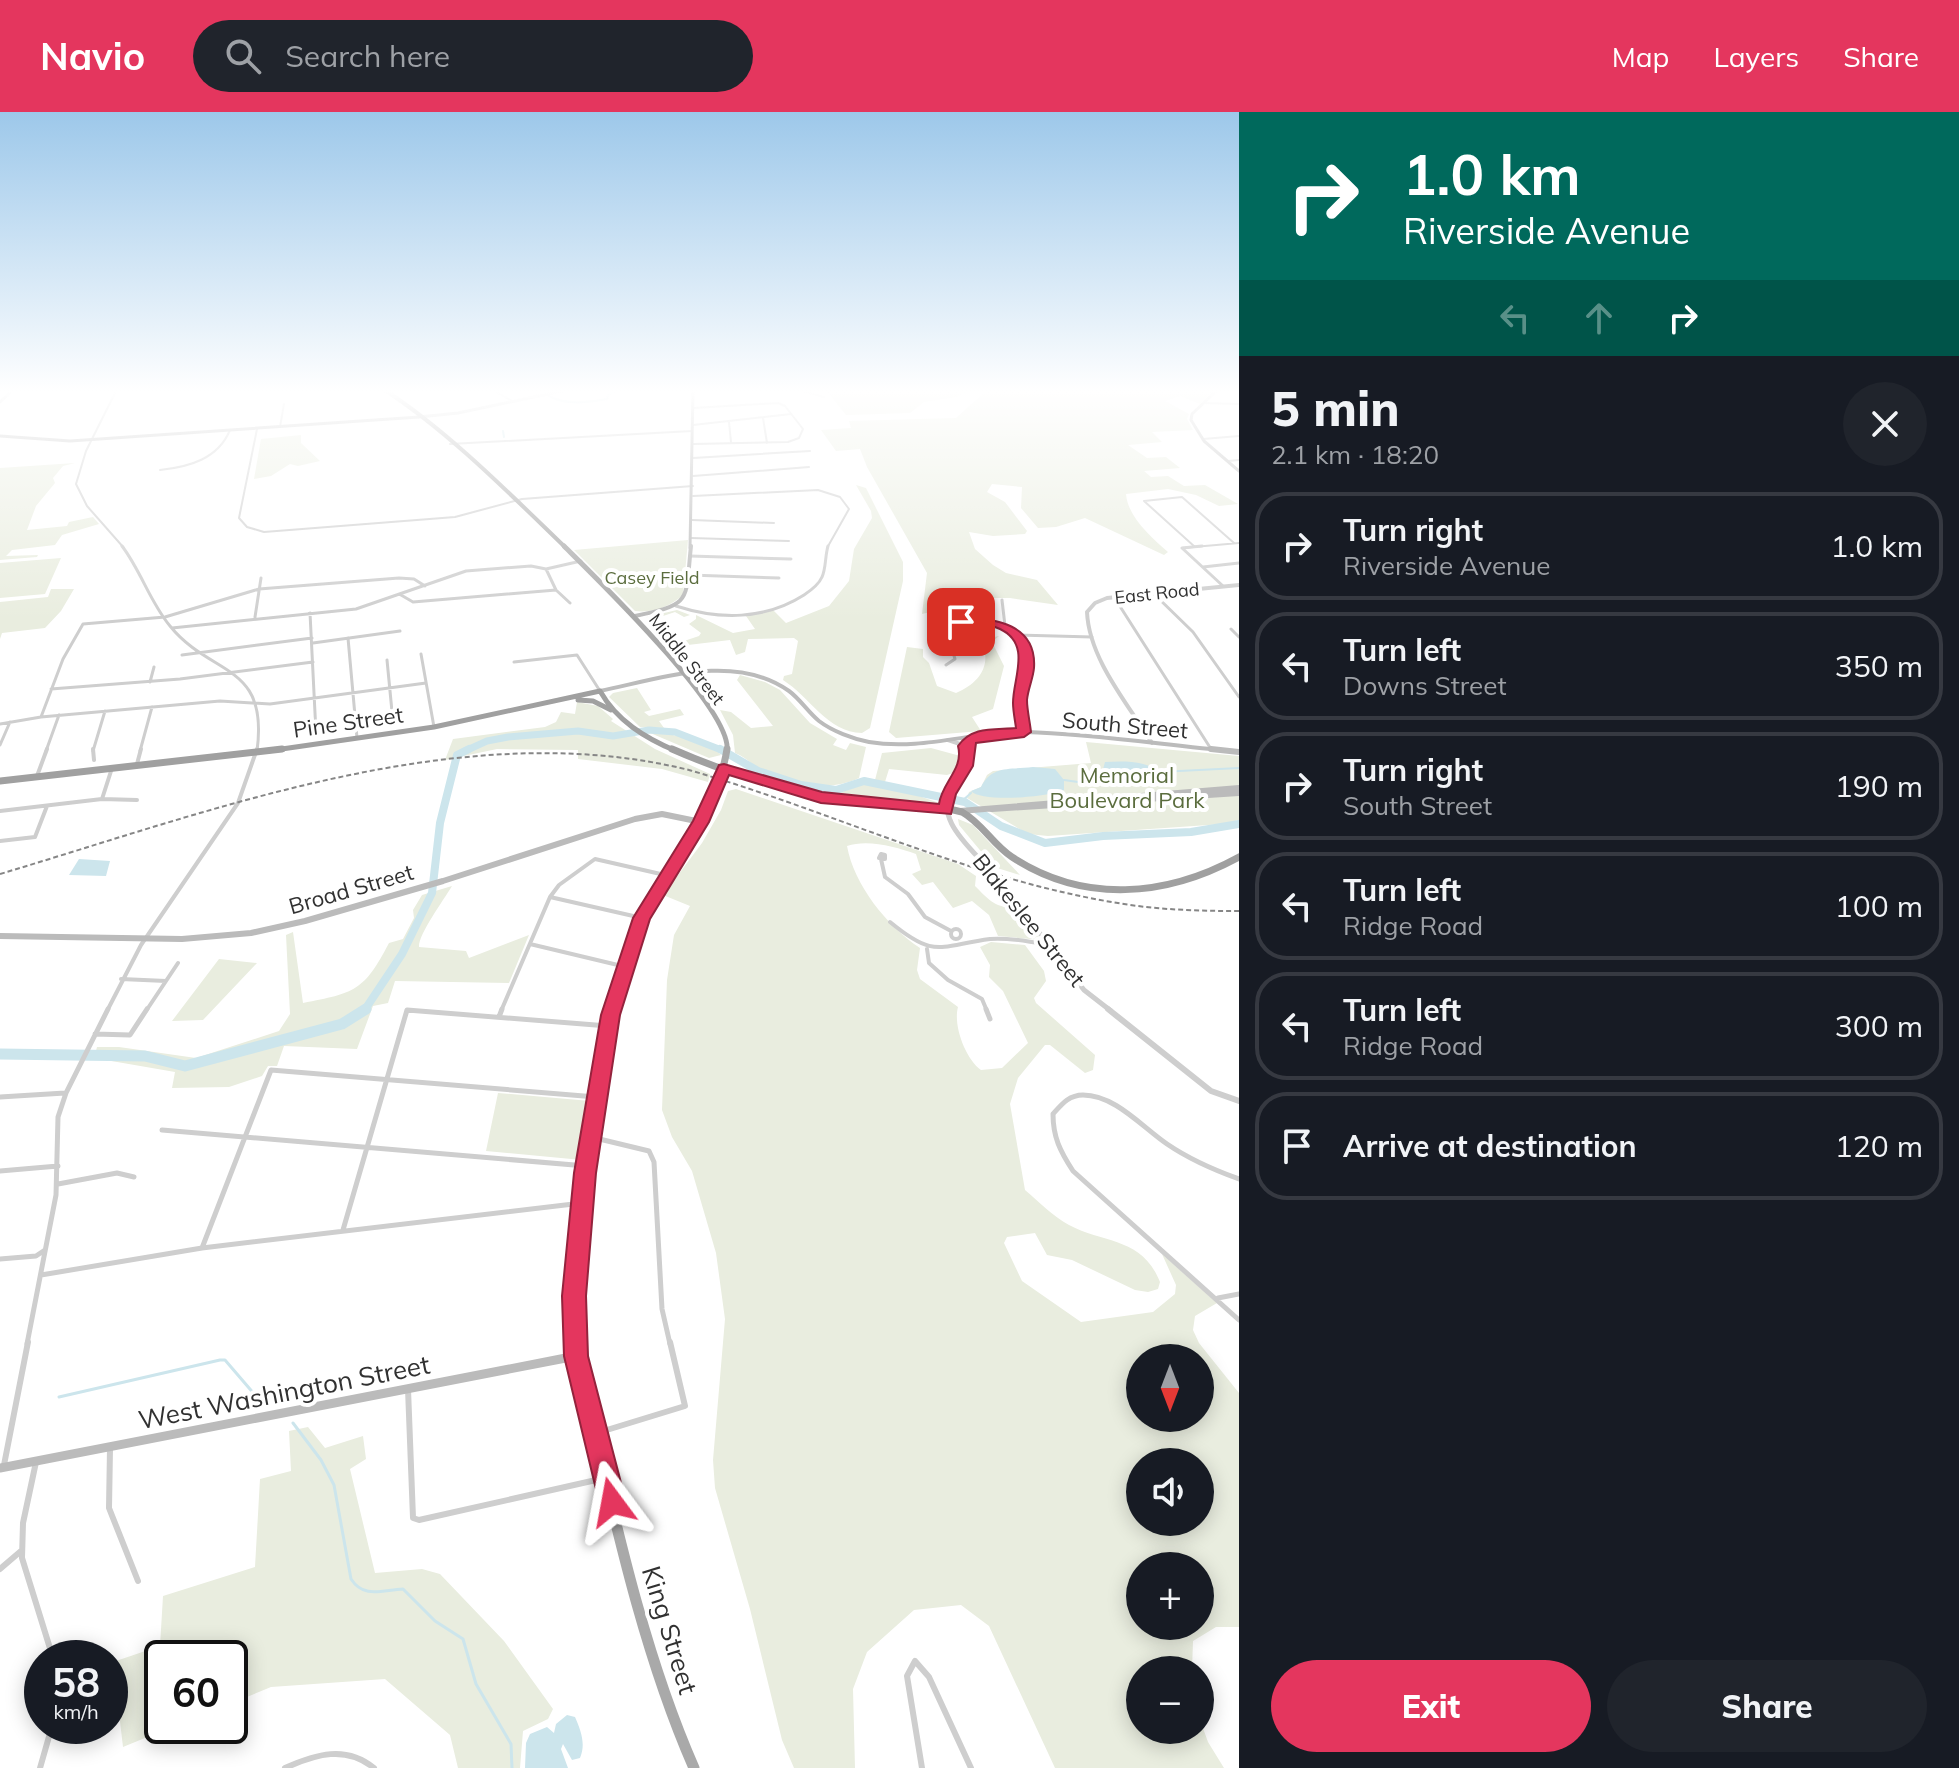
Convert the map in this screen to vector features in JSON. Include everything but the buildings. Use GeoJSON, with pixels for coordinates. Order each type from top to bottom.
{"type":"FeatureCollection","features":[{"type":"Feature","properties":{"kind":"highway","name":"Pine Street"},"geometry":{"type":"LineString","coordinates":[[0,779],[257,753],[434,727],[600,691]]}},
{"type":"Feature","properties":{"kind":"highway"},"geometry":{"type":"LineString","coordinates":[[600,691],[621,720],[651,740],[724,769],[821,798],[946,807],[960,811],[1014,859],[1051,879],[1085,889],[1141,890],[1204,876],[1239,857]]}},
{"type":"Feature","properties":{"kind":"highway"},"geometry":{"type":"LineString","coordinates":[[552,702],[585,700],[612,711]]}},
{"type":"Feature","properties":{"kind":"main road","name":"Middle Street"},"geometry":{"type":"LineString","coordinates":[[476,466],[581,561],[635,616],[684,674],[719,723],[728,749],[724,769]]}},
{"type":"Feature","properties":{"kind":"main road"},"geometry":{"type":"LineString","coordinates":[[635,616],[676,606],[686,594],[693,466]]}},
{"type":"Feature","properties":{"kind":"main road","name":"Pine Street"},"geometry":{"type":"LineString","coordinates":[[600,691],[684,674],[722,670],[767,678],[784,687],[819,721],[853,738],[896,745],[947,740]]}},
{"type":"Feature","properties":{"kind":"main road","name":"South Street"},"geometry":{"type":"LineString","coordinates":[[947,740],[1024,732],[1239,752]]}},
{"type":"Feature","properties":{"kind":"main road","name":"King Street"},"geometry":{"type":"LineString","coordinates":[[694,1768],[679,1734],[631,1579],[576,1356],[574,1296],[590,1137],[608,1026],[624,966],[642,918],[701,822],[724,769]]}},
{"type":"Feature","properties":{"kind":"main road"},"geometry":{"type":"LineString","coordinates":[[960,811],[1002,805],[1239,790]]}},
{"type":"Feature","properties":{"kind":"main road","name":"Broad Street"},"geometry":{"type":"LineString","coordinates":[[0,936],[182,939],[251,933],[424,887],[649,816],[672,815],[701,822]]}},
{"type":"Feature","properties":{"kind":"main road","name":"West Washington Street"},"geometry":{"type":"LineString","coordinates":[[2,1468],[576,1356]]}},
{"type":"Feature","properties":{"kind":"street"},"geometry":{"type":"LineString","coordinates":[[2,1468],[58,1184],[58,1117],[66,1093],[121,979],[145,938],[227,821],[250,780],[260,734],[254,704],[243,682],[172,628],[131,556],[77,493],[76,476],[80,466]]}},
{"type":"Feature","properties":{"kind":"street"},"geometry":{"type":"LineString","coordinates":[[160,470],[180,466]]}},
{"type":"Feature","properties":{"kind":"street"},"geometry":{"type":"LineString","coordinates":[[249,466],[239,513],[241,522],[255,530],[291,532],[455,517],[516,500],[693,486]]}},
{"type":"Feature","properties":{"kind":"street"},"geometry":{"type":"LineString","coordinates":[[693,476],[809,467]]}},
{"type":"Feature","properties":{"kind":"street"},"geometry":{"type":"LineString","coordinates":[[676,606],[695,613],[735,616],[796,599],[822,578],[827,548],[849,509],[836,494],[818,490],[693,496]]}},
{"type":"Feature","properties":{"kind":"street"},"geometry":{"type":"LineString","coordinates":[[1195,547],[1144,501],[1182,497],[1237,543]]}},
{"type":"Feature","properties":{"kind":"street"},"geometry":{"type":"LineString","coordinates":[[692,520],[774,523]]}},
{"type":"Feature","properties":{"kind":"street"},"geometry":{"type":"LineString","coordinates":[[691,538],[789,541]]}},
{"type":"Feature","properties":{"kind":"street"},"geometry":{"type":"LineString","coordinates":[[1223,586],[1182,548],[1237,543]]}},
{"type":"Feature","properties":{"kind":"street"},"geometry":{"type":"LineString","coordinates":[[690,556],[791,559]]}},
{"type":"Feature","properties":{"kind":"street"},"geometry":{"type":"LineString","coordinates":[[498,558],[499,568]]}},
{"type":"Feature","properties":{"kind":"street"},"geometry":{"type":"LineString","coordinates":[[172,628],[366,607],[466,571],[531,566],[546,569],[581,561]]}},
{"type":"Feature","properties":{"kind":"street"},"geometry":{"type":"LineString","coordinates":[[1203,567],[1239,563]]}},
{"type":"Feature","properties":{"kind":"street"},"geometry":{"type":"LineString","coordinates":[[546,569],[556,590],[570,603]]}},
{"type":"Feature","properties":{"kind":"street"},"geometry":{"type":"LineString","coordinates":[[689,575],[779,578]]}},
{"type":"Feature","properties":{"kind":"street"},"geometry":{"type":"LineString","coordinates":[[255,617],[261,578]]}},
{"type":"Feature","properties":{"kind":"street"},"geometry":{"type":"LineString","coordinates":[[41,717],[63,659],[83,624],[165,617],[259,589],[399,578],[414,579],[425,586]]}},
{"type":"Feature","properties":{"kind":"street","name":"East Road"},"geometry":{"type":"LineString","coordinates":[[1092,637],[1086,622],[1087,612],[1098,601],[1239,585]]}},
{"type":"Feature","properties":{"kind":"street"},"geometry":{"type":"LineString","coordinates":[[401,595],[413,602],[556,590]]}},
{"type":"Feature","properties":{"kind":"street"},"geometry":{"type":"LineString","coordinates":[[1153,593],[1193,632],[1239,697]]}},
{"type":"Feature","properties":{"kind":"street"},"geometry":{"type":"LineString","coordinates":[[1114,597],[1211,749]]}},
{"type":"Feature","properties":{"kind":"street"},"geometry":{"type":"LineString","coordinates":[[1002,600],[1005,626]]}},
{"type":"Feature","properties":{"kind":"street"},"geometry":{"type":"LineString","coordinates":[[310,613],[316,733]]}},
{"type":"Feature","properties":{"kind":"street"},"geometry":{"type":"LineString","coordinates":[[946,665],[955,659],[946,630],[950,625],[970,621],[1005,626],[1017,635],[1026,652],[1027,668],[1020,702],[1024,732]]}},
{"type":"Feature","properties":{"kind":"street"},"geometry":{"type":"LineString","coordinates":[[1239,629],[1231,629],[1239,637]]}},
{"type":"Feature","properties":{"kind":"street"},"geometry":{"type":"LineString","coordinates":[[182,655],[400,631]]}},
{"type":"Feature","properties":{"kind":"street"},"geometry":{"type":"LineString","coordinates":[[1017,635],[1092,637],[1111,676],[1153,744]]}},
{"type":"Feature","properties":{"kind":"street"},"geometry":{"type":"LineString","coordinates":[[348,638],[357,738]]}},
{"type":"Feature","properties":{"kind":"street"},"geometry":{"type":"LineString","coordinates":[[421,654],[434,727]]}},
{"type":"Feature","properties":{"kind":"street"},"geometry":{"type":"LineString","coordinates":[[514,662],[577,655],[600,691]]}},
{"type":"Feature","properties":{"kind":"street"},"geometry":{"type":"LineString","coordinates":[[387,660],[393,722]]}},
{"type":"Feature","properties":{"kind":"street"},"geometry":{"type":"LineString","coordinates":[[51,689],[150,682],[313,662]]}},
{"type":"Feature","properties":{"kind":"street"},"geometry":{"type":"LineString","coordinates":[[150,682],[154,667]]}},
{"type":"Feature","properties":{"kind":"street"},"geometry":{"type":"LineString","coordinates":[[0,724],[59,715],[220,701],[254,704],[315,699],[426,683]]}},
{"type":"Feature","properties":{"kind":"street"},"geometry":{"type":"LineString","coordinates":[[136,766],[152,707]]}},
{"type":"Feature","properties":{"kind":"street"},"geometry":{"type":"LineString","coordinates":[[94,760],[92,753],[105,711]]}},
{"type":"Feature","properties":{"kind":"street"},"geometry":{"type":"LineString","coordinates":[[37,776],[59,715]]}},
{"type":"Feature","properties":{"kind":"street"},"geometry":{"type":"LineString","coordinates":[[0,745],[11,721]]}},
{"type":"Feature","properties":{"kind":"street"},"geometry":{"type":"LineString","coordinates":[[966,746],[976,736]]}},
{"type":"Feature","properties":{"kind":"street"},"geometry":{"type":"LineString","coordinates":[[947,740],[966,746]]}},
{"type":"Feature","properties":{"kind":"street"},"geometry":{"type":"LineString","coordinates":[[946,807],[948,794],[966,766],[966,746]]}},
{"type":"Feature","properties":{"kind":"street"},"geometry":{"type":"LineString","coordinates":[[102,799],[112,768]]}},
{"type":"Feature","properties":{"kind":"street"},"geometry":{"type":"LineString","coordinates":[[0,811],[102,799],[137,800]]}},
{"type":"Feature","properties":{"kind":"street"},"geometry":{"type":"LineString","coordinates":[[0,841],[35,837],[47,806]]}},
{"type":"Feature","properties":{"kind":"street","name":"Blakeslee Street"},"geometry":{"type":"LineString","coordinates":[[946,807],[953,825],[1084,990],[1211,1091],[1239,1101]]}},
{"type":"Feature","properties":{"kind":"street"},"geometry":{"type":"LineString","coordinates":[[499,1017],[550,897],[559,885],[595,859],[668,875]]}},
{"type":"Feature","properties":{"kind":"street"},"geometry":{"type":"LineString","coordinates":[[881,859],[885,877],[908,894],[925,917],[951,931],[960,932],[960,938],[967,945]]}},
{"type":"Feature","properties":{"kind":"street"},"geometry":{"type":"LineString","coordinates":[[550,897],[642,918]]}},
{"type":"Feature","properties":{"kind":"street"},"geometry":{"type":"LineString","coordinates":[[890,922],[927,949],[952,950],[996,939],[1050,945]]}},
{"type":"Feature","properties":{"kind":"street"},"geometry":{"type":"LineString","coordinates":[[530,944],[624,966]]}},
{"type":"Feature","properties":{"kind":"street"},"geometry":{"type":"LineString","coordinates":[[927,949],[929,963],[948,980],[982,999],[990,1019]]}},
{"type":"Feature","properties":{"kind":"street"},"geometry":{"type":"LineString","coordinates":[[94,1034],[130,1035],[178,963]]}},
{"type":"Feature","properties":{"kind":"street"},"geometry":{"type":"LineString","coordinates":[[121,979],[166,981]]}},
{"type":"Feature","properties":{"kind":"street"},"geometry":{"type":"LineString","coordinates":[[343,1230],[407,1010],[608,1026]]}},
{"type":"Feature","properties":{"kind":"street"},"geometry":{"type":"LineString","coordinates":[[202,1248],[271,1070],[597,1097]]}},
{"type":"Feature","properties":{"kind":"street"},"geometry":{"type":"LineString","coordinates":[[0,1097],[66,1093]]}},
{"type":"Feature","properties":{"kind":"street"},"geometry":{"type":"LineString","coordinates":[[1239,1179],[1212,1169],[1164,1143],[1111,1101],[1079,1096],[1067,1099],[1053,1114],[1052,1136],[1060,1153],[1081,1179],[1239,1320]]}},
{"type":"Feature","properties":{"kind":"street"},"geometry":{"type":"LineString","coordinates":[[162,1130],[586,1166]]}},
{"type":"Feature","properties":{"kind":"street"},"geometry":{"type":"LineString","coordinates":[[590,1137],[637,1146],[649,1151],[654,1162],[662,1309],[685,1406],[595,1434]]}},
{"type":"Feature","properties":{"kind":"street"},"geometry":{"type":"LineString","coordinates":[[0,1171],[58,1166]]}},
{"type":"Feature","properties":{"kind":"street"},"geometry":{"type":"LineString","coordinates":[[58,1184],[117,1173],[134,1177]]}},
{"type":"Feature","properties":{"kind":"street"},"geometry":{"type":"LineString","coordinates":[[41,1275],[202,1248],[582,1203]]}},
{"type":"Feature","properties":{"kind":"street"},"geometry":{"type":"LineString","coordinates":[[0,1259],[36,1256],[45,1250]]}},
{"type":"Feature","properties":{"kind":"street"},"geometry":{"type":"LineString","coordinates":[[1216,1298],[1239,1294]]}},
{"type":"Feature","properties":{"kind":"street"},"geometry":{"type":"LineString","coordinates":[[408,1389],[413,1518],[434,1517],[607,1477]]}},
{"type":"Feature","properties":{"kind":"street"},"geometry":{"type":"LineString","coordinates":[[110,1448],[109,1508],[138,1581]]}},
{"type":"Feature","properties":{"kind":"street"},"geometry":{"type":"LineString","coordinates":[[36,1462],[23,1523],[21,1551],[30,1592],[47,1640]]}},
{"type":"Feature","properties":{"kind":"street"},"geometry":{"type":"LineString","coordinates":[[0,1569],[21,1551]]}},
{"type":"Feature","properties":{"kind":"street"},"geometry":{"type":"LineString","coordinates":[[922,1768],[907,1676],[915,1661],[929,1677],[971,1768]]}},
{"type":"Feature","properties":{"kind":"street"},"geometry":{"type":"LineString","coordinates":[[40,1768],[47,1744]]}},
{"type":"Feature","properties":{"kind":"street"},"geometry":{"type":"LineString","coordinates":[[287,1768],[321,1753],[338,1753],[352,1754],[374,1768]]}},
{"type":"Feature","properties":{"kind":"green space"},"geometry":{"type":"Polygon","coordinates":[[[63,466],[53,478],[55,483],[36,506],[27,530],[67,526],[69,522],[93,517],[99,524],[62,535],[55,545],[12,550],[6,556],[37,557],[0,560],[0,468],[63,466]]]}},
{"type":"Feature","properties":{"kind":"green space"},"geometry":{"type":"Polygon","coordinates":[[[256,466],[286,466],[271,476],[254,479],[256,466]]]}},
{"type":"Feature","properties":{"kind":"green space"},"geometry":{"type":"Polygon","coordinates":[[[1178,466],[1180,468],[1144,471],[1151,477],[1168,476],[1184,486],[1205,485],[1238,504],[1219,506],[1196,495],[1168,489],[1126,494],[1135,518],[1168,552],[1164,555],[1085,518],[1056,527],[1038,528],[1021,508],[1022,487],[992,484],[987,492],[1005,502],[1027,531],[1025,534],[993,536],[969,532],[975,549],[1006,573],[1037,580],[1058,605],[986,598],[922,614],[927,573],[867,467],[1178,466]]]}},
{"type":"Feature","properties":{"kind":"green space"},"geometry":{"type":"Polygon","coordinates":[[[856,485],[866,488],[903,562],[903,581],[870,728],[862,733],[839,727],[783,680],[784,676],[792,674],[798,641],[794,638],[748,639],[745,652],[736,655],[730,640],[671,647],[646,620],[647,617],[677,610],[690,615],[684,617],[675,612],[654,619],[663,634],[678,643],[701,633],[689,624],[696,619],[696,615],[733,633],[755,629],[746,616],[773,610],[786,623],[829,606],[849,581],[854,549],[872,518],[856,485]]]}},
{"type":"Feature","properties":{"kind":"green space","name":"Casey Field"},"geometry":{"type":"Polygon","coordinates":[[[688,540],[683,595],[667,606],[649,611],[635,611],[574,550],[688,540]]]}},
{"type":"Feature","properties":{"kind":"green space"},"geometry":{"type":"Polygon","coordinates":[[[61,558],[45,594],[0,598],[0,563],[61,558]]]}},
{"type":"Feature","properties":{"kind":"green space"},"geometry":{"type":"Polygon","coordinates":[[[51,589],[74,589],[61,611],[45,628],[2,633],[0,639],[0,602],[48,597],[51,589]]]}},
{"type":"Feature","properties":{"kind":"green space"},"geometry":{"type":"Polygon","coordinates":[[[976,636],[985,639],[999,636],[992,642],[1004,666],[993,709],[972,717],[981,731],[896,738],[889,732],[907,647],[923,649],[923,657],[929,663],[937,686],[956,693],[977,679],[984,666],[985,650],[982,641],[974,639],[976,636]]]}},
{"type":"Feature","properties":{"kind":"green space"},"geometry":{"type":"Polygon","coordinates":[[[740,675],[780,690],[810,723],[837,739],[833,745],[846,750],[850,743],[866,747],[859,778],[823,786],[798,783],[762,770],[735,753],[733,735],[720,710],[731,712],[751,728],[773,726],[737,680],[740,675]]]}},
{"type":"Feature","properties":{"kind":"green space"},"geometry":{"type":"Polygon","coordinates":[[[637,688],[651,710],[644,712],[649,716],[680,709],[684,715],[659,721],[664,728],[640,727],[609,697],[613,693],[637,688]]]}},
{"type":"Feature","properties":{"kind":"green space"},"geometry":{"type":"Polygon","coordinates":[[[577,702],[598,706],[613,719],[611,721],[655,749],[710,774],[708,782],[662,769],[578,759],[578,750],[497,749],[445,760],[453,739],[545,727],[556,722],[561,712],[575,714],[577,702]]]}},
{"type":"Feature","properties":{"kind":"green space"},"geometry":{"type":"Polygon","coordinates":[[[648,732],[698,741],[721,755],[709,758],[648,732]]]}},
{"type":"Feature","properties":{"kind":"green space","name":"Memorial Boulevard Park"},"geometry":{"type":"Polygon","coordinates":[[[1086,742],[1239,756],[1239,820],[1223,824],[1048,836],[1028,834],[967,798],[969,792],[981,787],[993,771],[1091,763],[1086,742]]]}},
{"type":"Feature","properties":{"kind":"green space"},"geometry":{"type":"Polygon","coordinates":[[[931,748],[964,757],[959,771],[947,775],[889,769],[885,782],[875,780],[882,753],[931,748]]]}},
{"type":"Feature","properties":{"kind":"green space"},"geometry":{"type":"Polygon","coordinates":[[[867,783],[888,785],[942,804],[833,795],[867,783]]]}},
{"type":"Feature","properties":{"kind":"green space"},"geometry":{"type":"Polygon","coordinates":[[[736,789],[958,864],[976,876],[975,886],[989,899],[1004,907],[1017,907],[1042,940],[998,936],[989,915],[972,901],[953,908],[933,882],[922,885],[912,874],[921,870],[916,854],[873,844],[847,846],[864,890],[884,916],[920,948],[917,970],[920,979],[958,1007],[957,1023],[962,1041],[975,1065],[981,1070],[1002,1068],[1028,1043],[1003,991],[989,977],[990,965],[980,947],[991,942],[1025,945],[1044,971],[1046,981],[1034,998],[1036,1003],[1095,1055],[1093,1070],[1085,1073],[1050,1045],[1045,1045],[1018,1078],[1010,1104],[1025,1190],[1069,1225],[1133,1249],[1152,1267],[1160,1282],[1158,1289],[1148,1292],[1135,1290],[1072,1260],[1047,1255],[1035,1233],[1007,1237],[1004,1243],[1022,1281],[1081,1322],[1153,1312],[1175,1294],[1176,1285],[1162,1254],[1217,1303],[1195,1316],[1193,1330],[1200,1344],[1126,1344],[1126,1432],[1214,1432],[1214,1362],[1239,1393],[1239,1627],[1214,1628],[1214,1552],[1126,1552],[1126,1640],[1195,1640],[1192,1656],[1126,1656],[1126,1744],[1209,1744],[1224,1768],[1055,1768],[989,1626],[961,1605],[914,1610],[867,1652],[853,1689],[855,1768],[794,1768],[782,1740],[750,1609],[715,1488],[713,1460],[725,1319],[716,1253],[692,1171],[672,1137],[662,1110],[667,980],[674,935],[690,906],[663,895],[702,843],[728,791],[736,789]]]}},
{"type":"Feature","properties":{"kind":"green space"},"geometry":{"type":"Polygon","coordinates":[[[958,819],[973,825],[1020,875],[994,867],[959,825],[958,819]]]}},
{"type":"Feature","properties":{"kind":"green space"},"geometry":{"type":"Polygon","coordinates":[[[452,886],[427,926],[419,947],[466,951],[469,958],[529,935],[509,983],[395,981],[388,1003],[373,1006],[357,1049],[284,1046],[277,1066],[268,1066],[262,1076],[229,1087],[172,1088],[175,1072],[94,1058],[97,1047],[119,1047],[196,1058],[279,1031],[290,1014],[286,935],[293,932],[303,1003],[335,996],[365,980],[389,943],[403,939],[422,895],[452,886]]]}},
{"type":"Feature","properties":{"kind":"green space"},"geometry":{"type":"Polygon","coordinates":[[[219,959],[257,963],[203,1020],[172,1021],[219,959]]]}},
{"type":"Feature","properties":{"kind":"green space"},"geometry":{"type":"Polygon","coordinates":[[[498,1093],[590,1101],[582,1160],[486,1151],[498,1093]]]}},
{"type":"Feature","properties":{"kind":"green space"},"geometry":{"type":"Polygon","coordinates":[[[308,1427],[325,1448],[363,1436],[366,1459],[350,1469],[375,1573],[422,1569],[440,1574],[504,1641],[553,1709],[548,1719],[523,1731],[520,1768],[458,1768],[450,1735],[385,1679],[271,1687],[248,1697],[248,1640],[160,1640],[163,1596],[255,1567],[260,1479],[291,1471],[289,1431],[308,1427]]]}},
{"type":"Feature","properties":{"kind":"green space"},"geometry":{"type":"Polygon","coordinates":[[[144,1651],[144,1738],[123,1747],[123,1744],[128,1744],[128,1657],[144,1651]]]}},
{"type":"Feature","properties":{"kind":"water"},"geometry":{"type":"Polygon","coordinates":[[[1105,762],[1142,764],[1161,774],[1145,782],[1120,785],[1102,773],[1105,762]]]}},
{"type":"Feature","properties":{"kind":"water"},"geometry":{"type":"Polygon","coordinates":[[[1033,767],[1055,769],[1064,780],[1064,790],[1030,797],[1001,798],[977,795],[971,791],[981,787],[996,772],[1033,767]]]}},
{"type":"Feature","properties":{"kind":"water"},"geometry":{"type":"Polygon","coordinates":[[[79,859],[110,861],[106,876],[69,875],[79,859]]]}},
{"type":"Feature","properties":{"kind":"water"},"geometry":{"type":"Polygon","coordinates":[[[567,1715],[575,1717],[581,1732],[583,1748],[580,1758],[572,1760],[563,1744],[561,1749],[568,1768],[525,1768],[526,1743],[530,1734],[547,1727],[554,1733],[556,1724],[567,1715]]]}},
{"type":"Feature","properties":{"kind":"waterway"},"geometry":{"type":"LineString","coordinates":[[465,751],[487,741],[508,737],[578,731],[613,736],[649,730],[675,732],[722,750]]}},
{"type":"Feature","properties":{"kind":"waterway"},"geometry":{"type":"LineString","coordinates":[[465,751],[469,749]]}},
{"type":"Feature","properties":{"kind":"waterway"},"geometry":{"type":"LineString","coordinates":[[722,750],[758,771],[801,785],[836,790],[864,781],[965,802],[1001,826],[1045,843],[1103,836],[1191,832],[1239,824]]}},
{"type":"Feature","properties":{"kind":"waterway"},"geometry":{"type":"LineString","coordinates":[[365,1010],[402,954],[432,893],[440,823],[457,755],[465,751]]}},
{"type":"Feature","properties":{"kind":"waterway"},"geometry":{"type":"LineString","coordinates":[[1159,772],[1239,768]]}},
{"type":"Feature","properties":{"kind":"waterway"},"geometry":{"type":"LineString","coordinates":[[1064,780],[1085,783],[1109,779]]}},
{"type":"Feature","properties":{"kind":"waterway"},"geometry":{"type":"LineString","coordinates":[[962,801],[971,793]]}},
{"type":"Feature","properties":{"kind":"waterway"},"geometry":{"type":"LineString","coordinates":[[0,1054],[145,1056],[185,1066],[342,1024],[365,1010]]}},
{"type":"Feature","properties":{"kind":"waterway"},"geometry":{"type":"LineString","coordinates":[[59,1397],[225,1360],[261,1402]]}},
{"type":"Feature","properties":{"kind":"waterway"},"geometry":{"type":"LineString","coordinates":[[293,1423],[321,1460],[334,1485],[351,1579],[368,1591],[403,1589],[435,1621],[463,1639],[476,1684],[511,1744],[512,1768]]}},
{"type":"Feature","properties":{"kind":"railway"},"geometry":{"type":"LineString","coordinates":[[0,874],[253,798],[340,777],[428,761],[516,754],[603,756],[689,770],[959,863],[1068,893],[1153,908],[1239,911]]}},
{"type":"Feature","properties":{"kind":"route"},"geometry":{"type":"LineString","coordinates":[[612,1502],[576,1356],[574,1296],[585,1173],[610,1015],[642,918],[701,822],[724,769],[821,798],[946,810],[948,794],[966,766],[966,746],[970,740],[976,736],[1024,732],[1020,702],[1027,668],[1026,652],[1017,635],[1005,626],[988,622],[961,622]]}}]}
